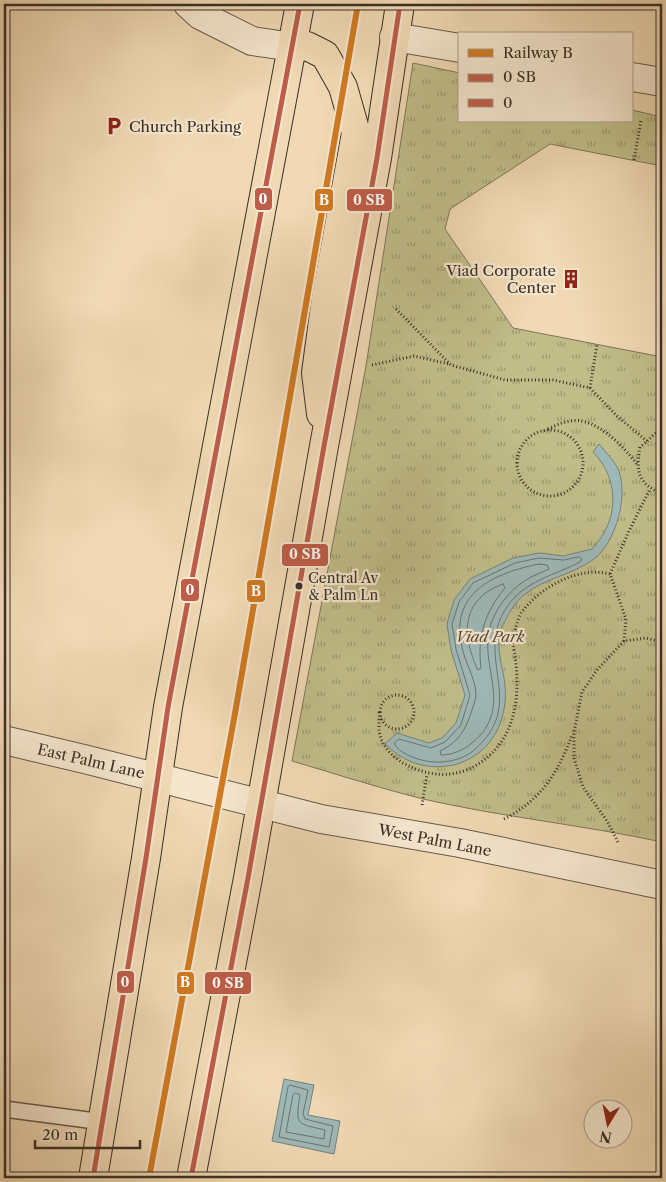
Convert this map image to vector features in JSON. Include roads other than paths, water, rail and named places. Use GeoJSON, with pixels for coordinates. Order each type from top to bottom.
{"type":"FeatureCollection","features":[{"type":"Feature","properties":{"kind":"main road"},"geometry":{"type":"LineString","coordinates":[[93,1178],[170,697],[300,4]]}},
{"type":"Feature","properties":{"kind":"main road"},"geometry":{"type":"LineString","coordinates":[[191,1178],[203,1124],[376,158],[400,4]]}},
{"type":"Feature","properties":{"kind":"main road"},"geometry":{"type":"LineString","coordinates":[[293,47],[307,46],[325,55],[343,87],[356,133],[326,298],[316,373],[324,446]]}},
{"type":"Feature","properties":{"kind":"street"},"geometry":{"type":"LineString","coordinates":[[188,4],[200,14],[252,41],[293,47]]}},
{"type":"Feature","properties":{"kind":"street"},"geometry":{"type":"LineString","coordinates":[[394,37],[458,48]]}},
{"type":"Feature","properties":{"kind":"street"},"geometry":{"type":"LineString","coordinates":[[634,77],[662,82]]}},
{"type":"Feature","properties":{"kind":"street","name":"East Palm Lane"},"geometry":{"type":"LineString","coordinates":[[4,740],[208,790]]}},
{"type":"Feature","properties":{"kind":"street","name":"West Palm Lane"},"geometry":{"type":"LineString","coordinates":[[208,790],[321,819],[460,843],[650,883]]}},
{"type":"Feature","properties":{"kind":"lane"},"geometry":{"type":"LineString","coordinates":[[4,1109],[102,1122]]}},
{"type":"Feature","properties":{"kind":"water"},"geometry":{"type":"Polygon","coordinates":[[[599,444],[617,467],[621,482],[621,506],[614,531],[602,551],[594,559],[577,569],[532,589],[515,604],[510,612],[499,636],[505,698],[502,718],[494,736],[477,754],[465,761],[451,765],[438,767],[421,765],[399,755],[385,744],[397,733],[429,743],[442,738],[456,723],[465,695],[451,650],[447,624],[454,600],[470,579],[513,558],[539,553],[563,556],[592,549],[603,534],[610,519],[613,498],[609,478],[600,460],[593,452],[599,444]]]}},
{"type":"Feature","properties":{"kind":"water"},"geometry":{"type":"Polygon","coordinates":[[[284,1079],[314,1085],[308,1115],[340,1121],[334,1154],[272,1141],[284,1079]]]}},
{"type":"Feature","properties":{"kind":"rail line","name":"B"},"geometry":{"type":"LineString","coordinates":[[149,1178],[234,719],[358,4]]}},
{"type":"Feature","properties":{"kind":"place","name":"Church Parking"},"geometry":{"type":"Point","coordinates":[114,126]}},
{"type":"Feature","properties":{"kind":"place","name":"Viad Corporate Center"},"geometry":{"type":"Point","coordinates":[571,279]}},
{"type":"Feature","properties":{"kind":"place","name":"Central Av & Palm Ln"},"geometry":{"type":"Point","coordinates":[299,586]}},
{"type":"Feature","properties":{"kind":"park label","name":"Viad Park"},"geometry":{"type":"Point","coordinates":[490,636]}}]}
